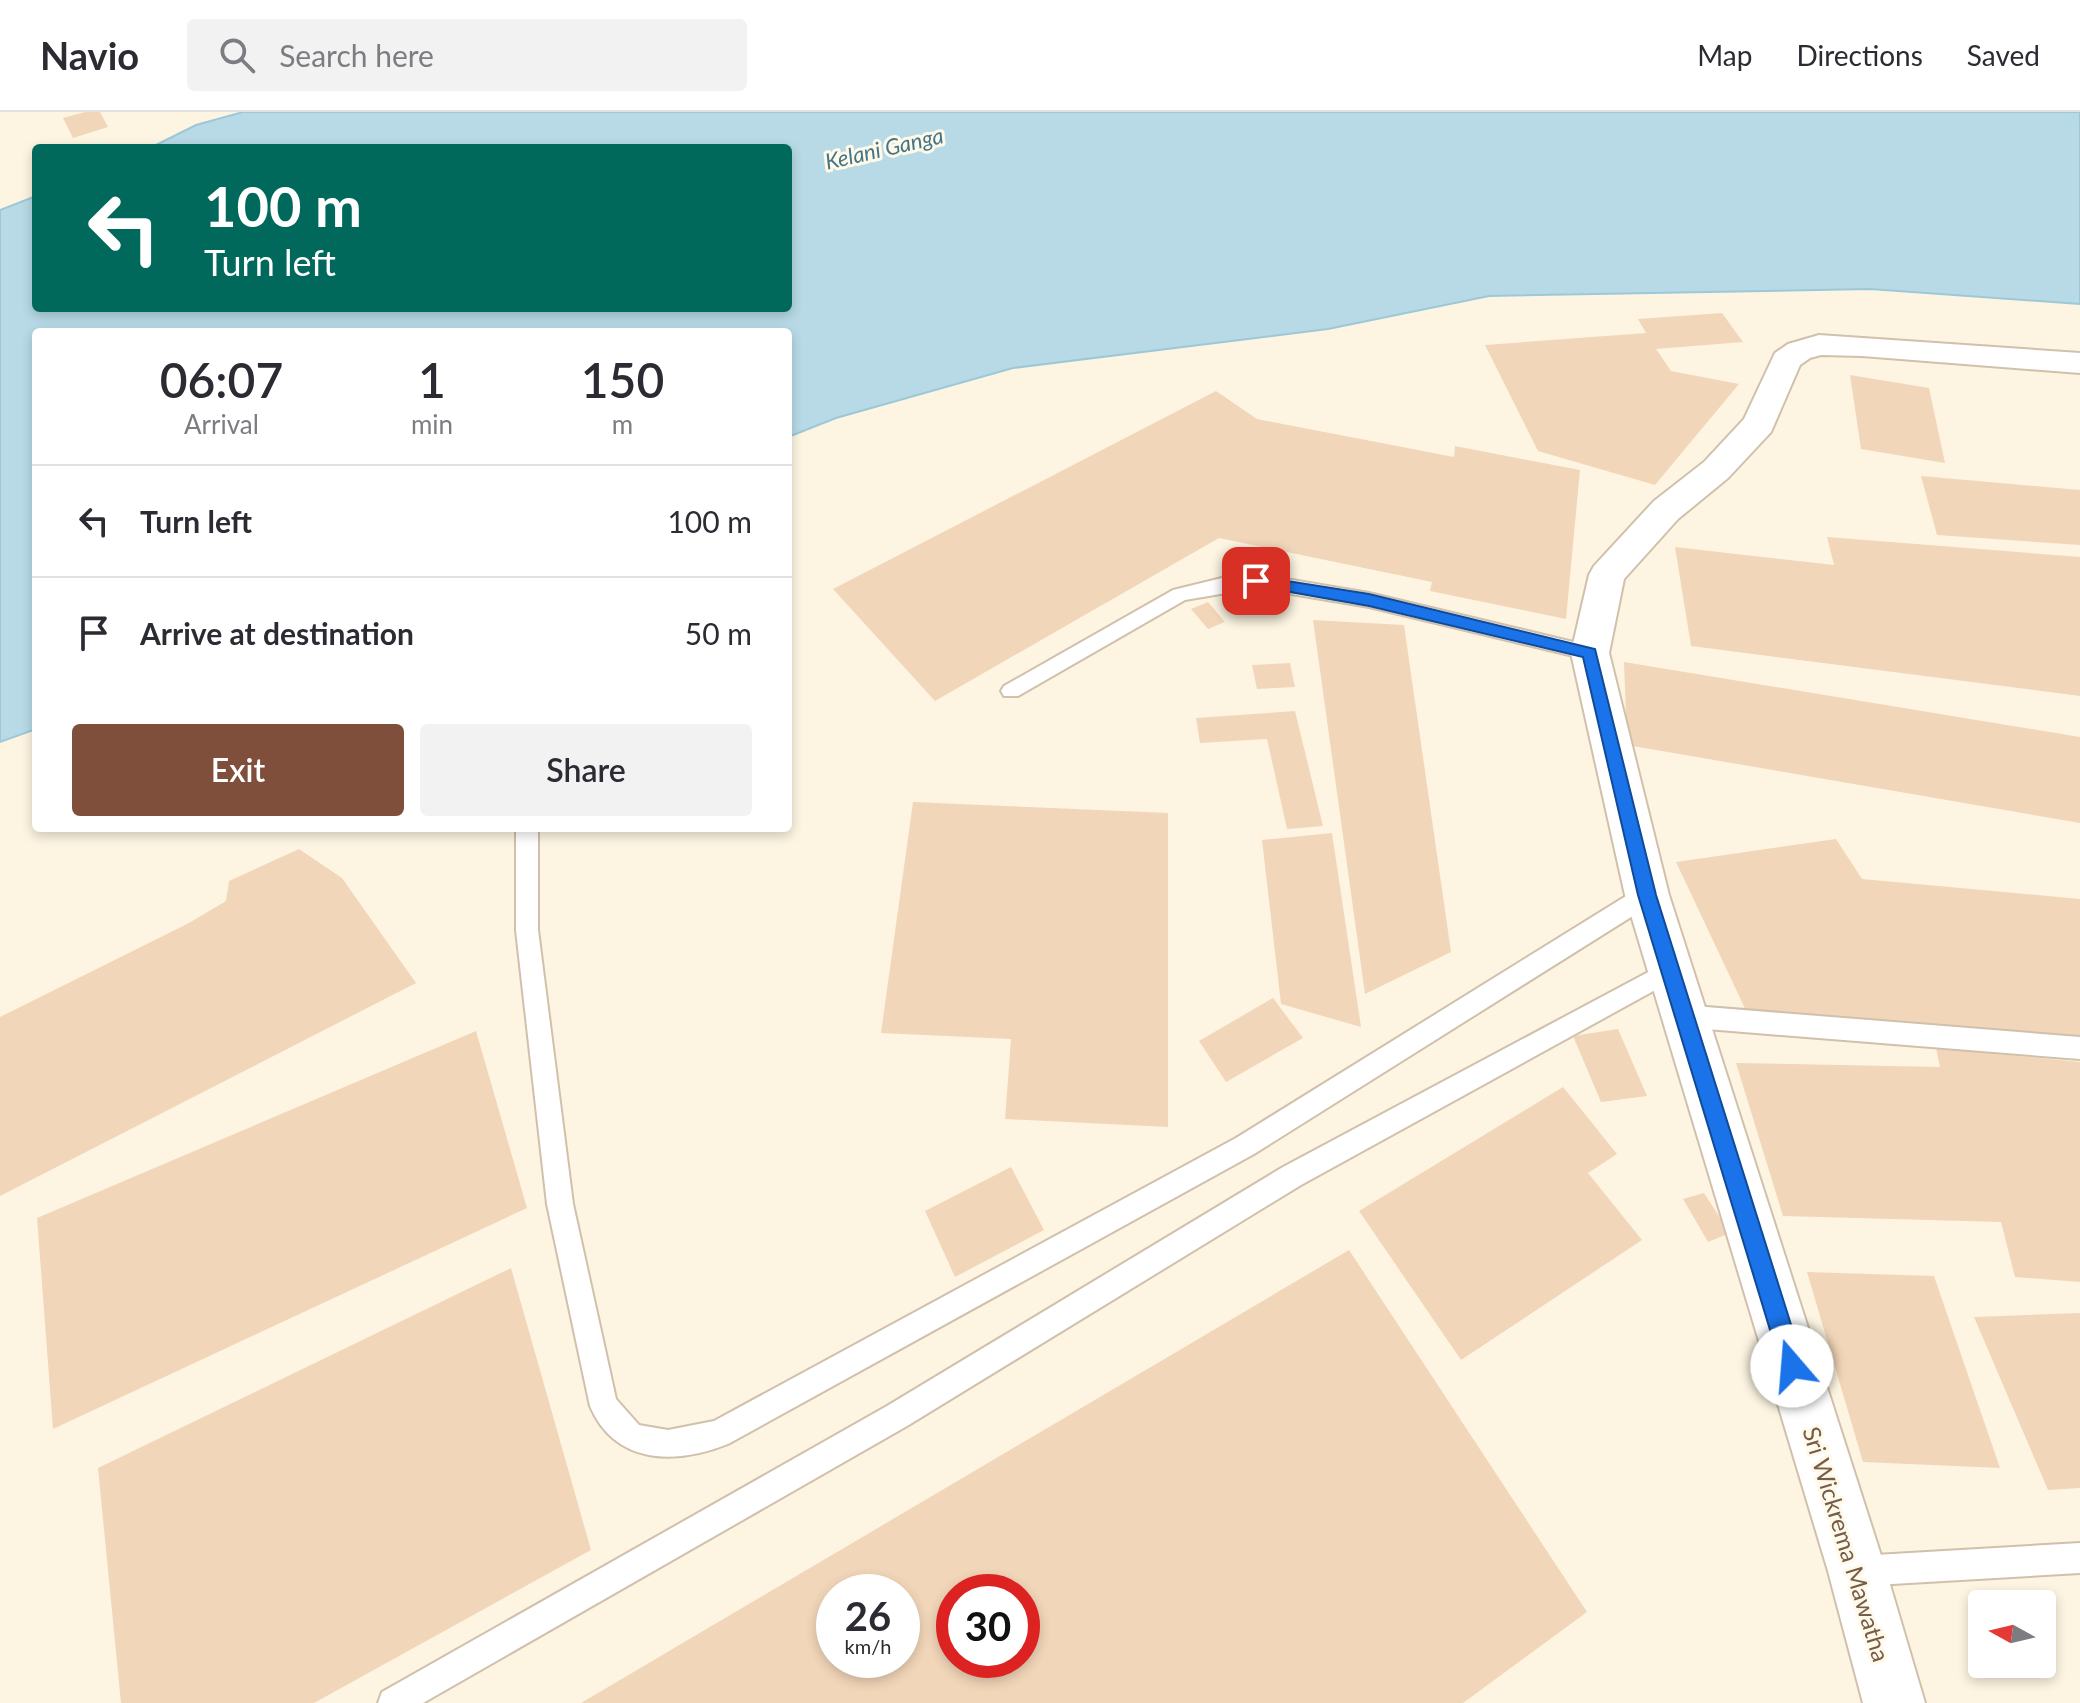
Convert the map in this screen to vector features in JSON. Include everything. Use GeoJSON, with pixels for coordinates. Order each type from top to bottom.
{"type":"FeatureCollection","features":[{"type":"Feature","properties":{"kind":"street","name":"Sri Wickrema Mawatha"},"geometry":{"type":"LineString","coordinates":[[1894,1703],[1857,1571],[1682,1016],[1647,895],[1590,653],[1607,575],[1666,510],[1716,470],[1759,424],[1786,360],[1799,351],[1819,345],[1960,352],[2080,363]]}},
{"type":"Feature","properties":{"kind":"lane"},"geometry":{"type":"LineString","coordinates":[[1011,691],[1180,595],[1226,584],[1256,581],[1369,600],[1590,653]]}},
{"type":"Feature","properties":{"kind":"lane"},"geometry":{"type":"LineString","coordinates":[[527,832],[527,930],[560,1204],[604,1406],[632,1438],[668,1444],[718,1434],[1245,1146],[1647,895]]}},
{"type":"Feature","properties":{"kind":"lane"},"geometry":{"type":"LineString","coordinates":[[393,1703],[897,1416],[1292,1176],[1669,971]]}},
{"type":"Feature","properties":{"kind":"lane"},"geometry":{"type":"LineString","coordinates":[[1682,1016],[2080,1048]]}},
{"type":"Feature","properties":{"kind":"lane"},"geometry":{"type":"LineString","coordinates":[[1857,1571],[2080,1558]]}},
{"type":"Feature","properties":{"kind":"water","name":"Kelani Ganga"},"geometry":{"type":"Polygon","coordinates":[[[243,112],[2080,112],[2080,304],[1870,289],[1489,296],[1328,329],[1013,368],[836,418],[792,435],[792,328],[32,328],[32,730],[0,742],[0,210],[32,198],[32,312],[792,312],[792,144],[158,144],[196,125],[243,112]]]}},
{"type":"Feature","properties":{"kind":"building"},"geometry":{"type":"Polygon","coordinates":[[[85,112],[100,112],[108,127],[73,138],[63,118],[85,112]]]}},
{"type":"Feature","properties":{"kind":"building"},"geometry":{"type":"Polygon","coordinates":[[[1722,313],[1743,342],[1656,349],[1671,371],[1739,384],[1655,485],[1538,451],[1485,345],[1646,333],[1638,319],[1722,313]]]}},
{"type":"Feature","properties":{"kind":"building"},"geometry":{"type":"Polygon","coordinates":[[[1850,375],[1929,388],[1945,463],[1861,449],[1850,375]]]}},
{"type":"Feature","properties":{"kind":"building"},"geometry":{"type":"Polygon","coordinates":[[[1216,391],[1257,419],[1454,457],[1455,446],[1580,470],[1566,619],[1430,591],[1432,582],[1219,538],[935,701],[833,589],[1216,391]]]}},
{"type":"Feature","properties":{"kind":"building"},"geometry":{"type":"Polygon","coordinates":[[[1921,476],[2080,490],[2080,545],[1937,535],[1921,476]]]}},
{"type":"Feature","properties":{"kind":"building"},"geometry":{"type":"Polygon","coordinates":[[[1827,537],[2080,557],[2080,696],[1691,646],[1675,547],[1834,565],[1827,537]]]}},
{"type":"Feature","properties":{"kind":"building"},"geometry":{"type":"Polygon","coordinates":[[[1208,602],[1225,622],[1208,629],[1191,609],[1208,602]]]}},
{"type":"Feature","properties":{"kind":"building"},"geometry":{"type":"Polygon","coordinates":[[[1313,620],[1404,625],[1451,952],[1365,994],[1313,620]]]}},
{"type":"Feature","properties":{"kind":"building"},"geometry":{"type":"Polygon","coordinates":[[[1624,662],[2080,737],[2080,823],[1627,745],[1624,662]]]}},
{"type":"Feature","properties":{"kind":"building"},"geometry":{"type":"Polygon","coordinates":[[[1290,663],[1295,687],[1257,689],[1252,665],[1290,663]]]}},
{"type":"Feature","properties":{"kind":"building"},"geometry":{"type":"Polygon","coordinates":[[[1295,711],[1323,826],[1287,829],[1267,739],[1200,743],[1196,718],[1295,711]]]}},
{"type":"Feature","properties":{"kind":"building"},"geometry":{"type":"Polygon","coordinates":[[[913,802],[1168,813],[1168,1127],[1005,1119],[1011,1039],[881,1033],[913,802]]]}},
{"type":"Feature","properties":{"kind":"building"},"geometry":{"type":"Polygon","coordinates":[[[1332,833],[1361,1027],[1281,1004],[1262,840],[1332,833]]]}},
{"type":"Feature","properties":{"kind":"building"},"geometry":{"type":"Polygon","coordinates":[[[1836,839],[1862,879],[2080,899],[2080,1038],[1749,1017],[1676,862],[1836,839]]]}},
{"type":"Feature","properties":{"kind":"building"},"geometry":{"type":"Polygon","coordinates":[[[299,849],[342,878],[416,983],[0,1196],[0,1017],[189,923],[226,901],[229,881],[299,849]]]}},
{"type":"Feature","properties":{"kind":"building"},"geometry":{"type":"Polygon","coordinates":[[[1273,998],[1303,1038],[1226,1082],[1199,1041],[1273,998]]]}},
{"type":"Feature","properties":{"kind":"building"},"geometry":{"type":"Polygon","coordinates":[[[1618,1029],[1647,1096],[1601,1102],[1573,1036],[1618,1029]]]}},
{"type":"Feature","properties":{"kind":"building"},"geometry":{"type":"Polygon","coordinates":[[[476,1031],[527,1208],[53,1429],[37,1218],[476,1031]]]}},
{"type":"Feature","properties":{"kind":"building"},"geometry":{"type":"Polygon","coordinates":[[[1936,1048],[2080,1062],[2080,1282],[2015,1277],[2001,1222],[1783,1216],[1736,1063],[1940,1067],[1936,1048]]]}},
{"type":"Feature","properties":{"kind":"building"},"geometry":{"type":"Polygon","coordinates":[[[1563,1087],[1617,1154],[1588,1173],[1642,1240],[1461,1360],[1359,1211],[1563,1087]]]}},
{"type":"Feature","properties":{"kind":"building"},"geometry":{"type":"Polygon","coordinates":[[[1011,1167],[1044,1230],[955,1277],[925,1211],[1011,1167]]]}},
{"type":"Feature","properties":{"kind":"building"},"geometry":{"type":"Polygon","coordinates":[[[1704,1193],[1730,1233],[1708,1242],[1683,1199],[1704,1193]]]}},
{"type":"Feature","properties":{"kind":"building"},"geometry":{"type":"Polygon","coordinates":[[[1349,1250],[1587,1612],[1463,1703],[581,1703],[1349,1250]]]}},
{"type":"Feature","properties":{"kind":"building"},"geometry":{"type":"Polygon","coordinates":[[[511,1268],[591,1550],[314,1703],[121,1703],[98,1468],[511,1268]]]}},
{"type":"Feature","properties":{"kind":"building"},"geometry":{"type":"Polygon","coordinates":[[[1807,1272],[1934,1276],[2000,1468],[1863,1462],[1807,1272]]]}},
{"type":"Feature","properties":{"kind":"building"},"geometry":{"type":"Polygon","coordinates":[[[2080,1313],[2080,1488],[2048,1490],[1974,1317],[2080,1313]]]}},
{"type":"Feature","properties":{"kind":"route"},"geometry":{"type":"LineString","coordinates":[[1256,581],[1369,600],[1590,653],[1647,895],[1792,1366]]}}]}
